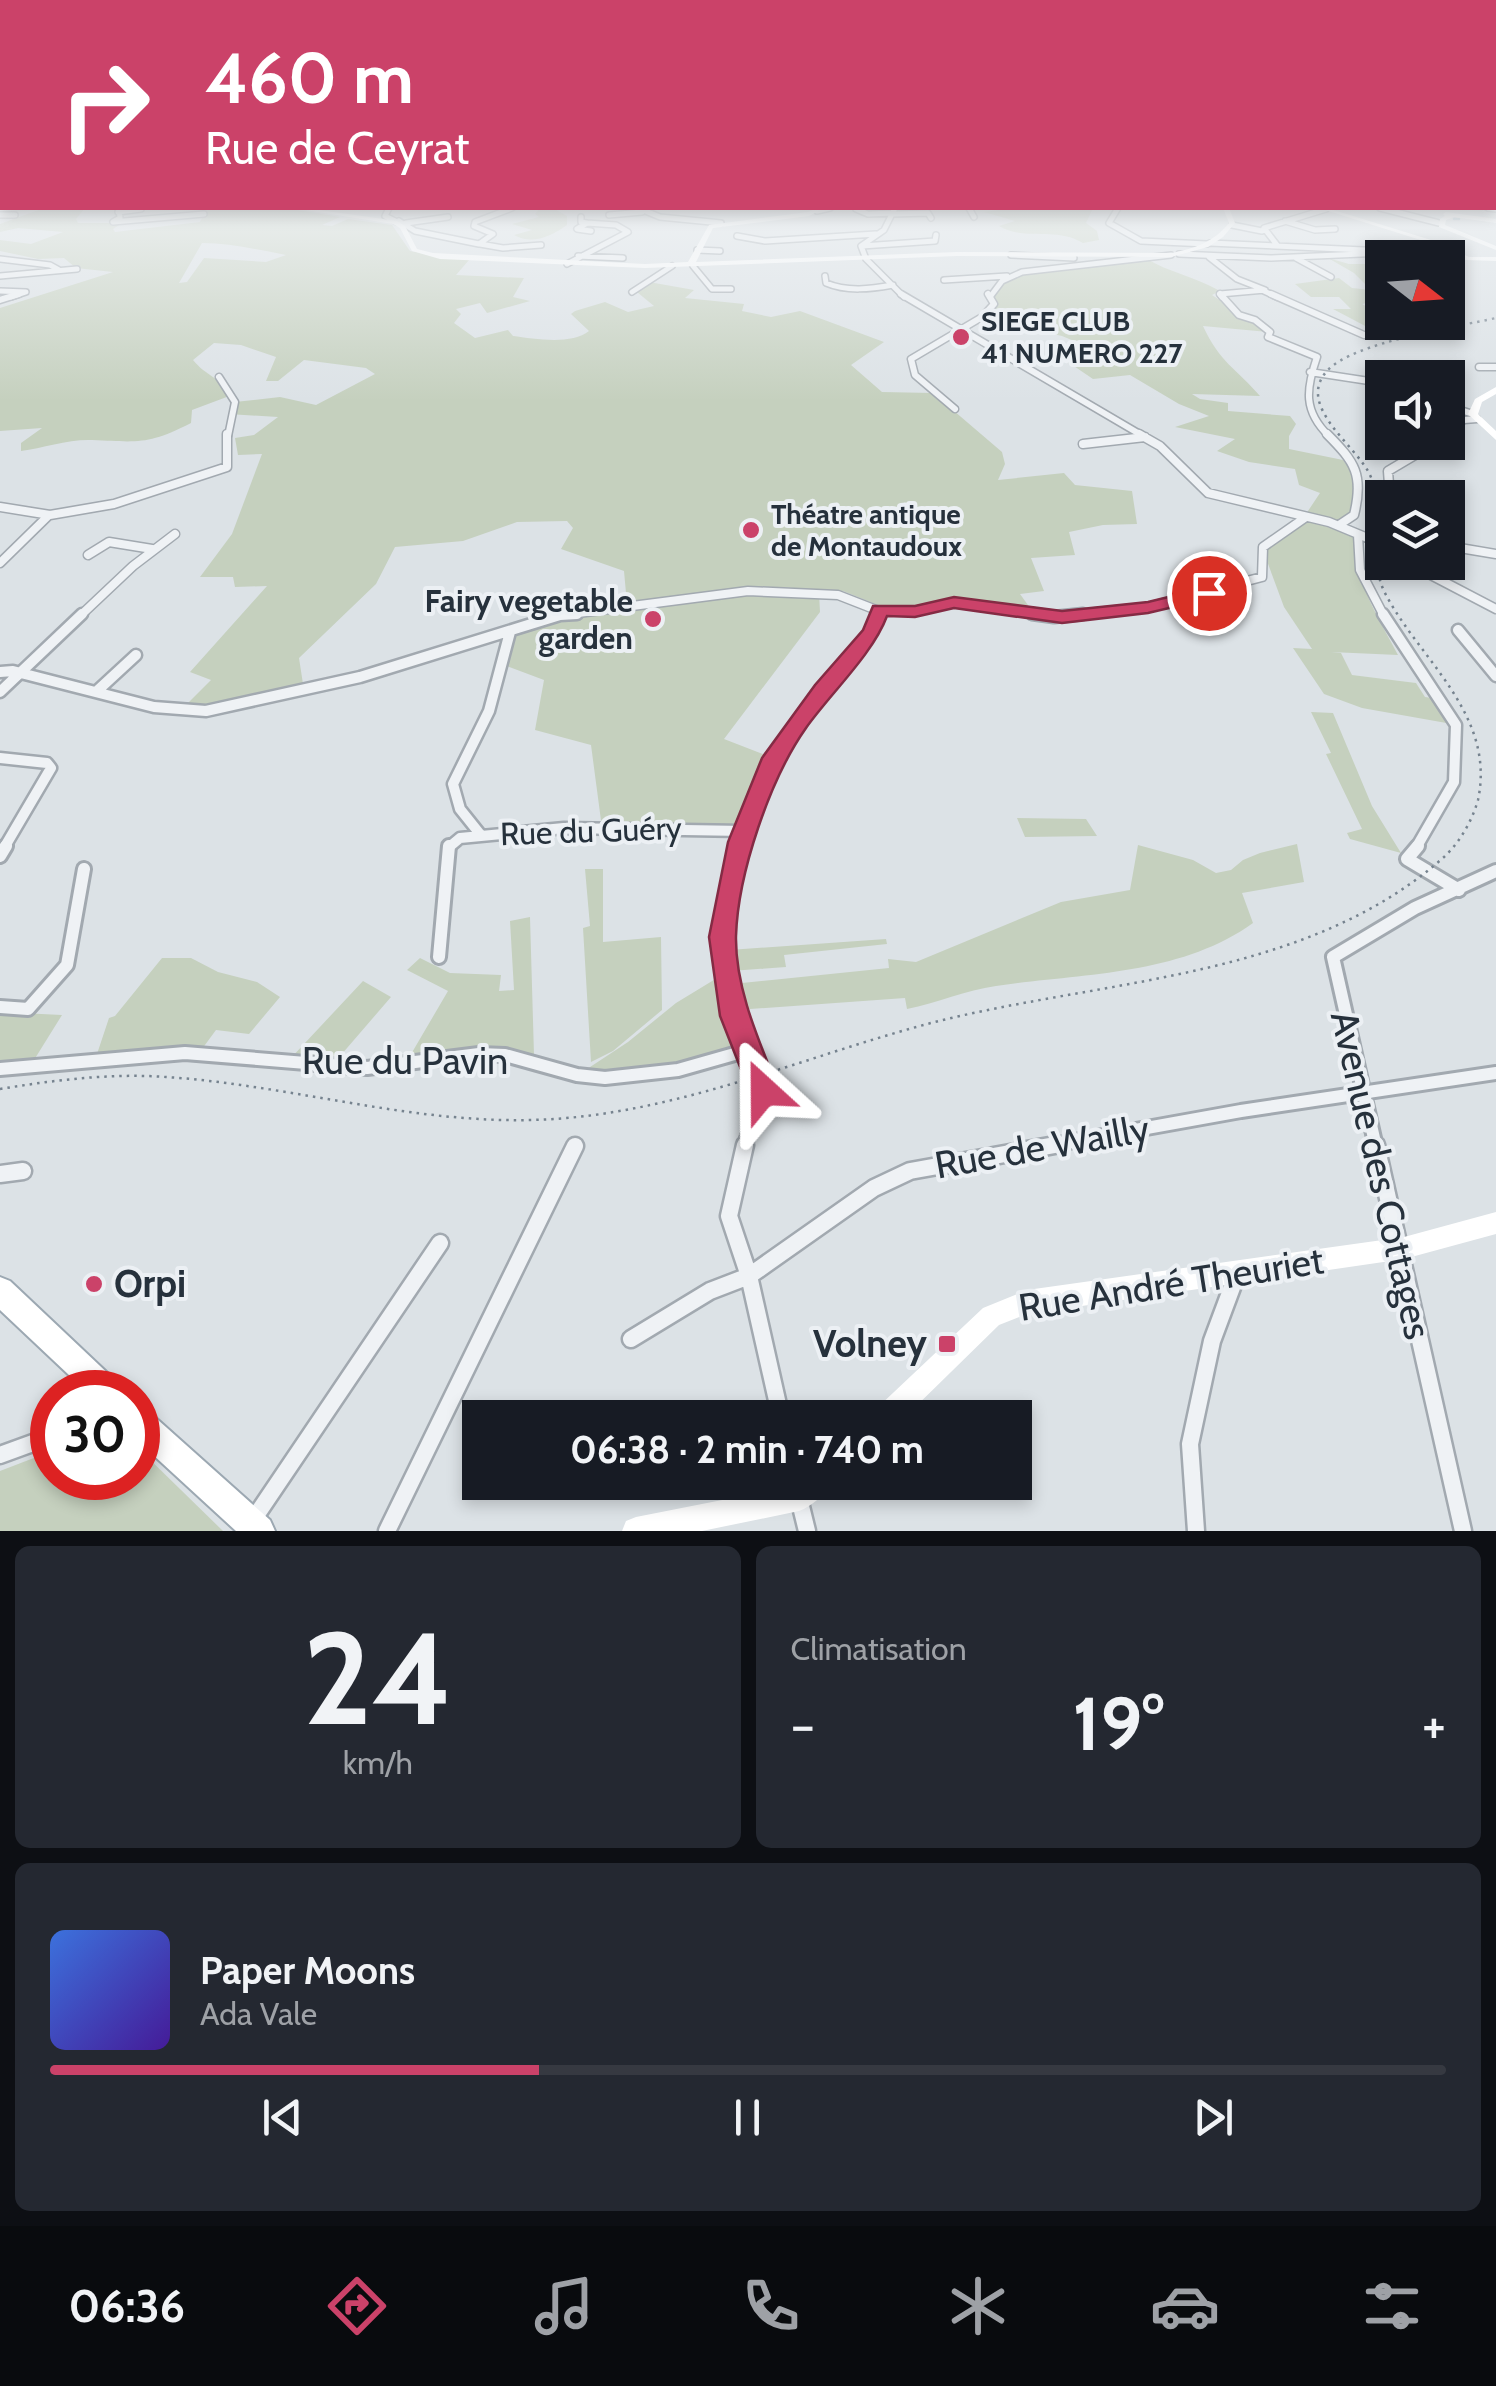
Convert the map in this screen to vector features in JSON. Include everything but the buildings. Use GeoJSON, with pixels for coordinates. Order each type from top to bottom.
{"type":"FeatureCollection","features":[{"type":"Feature","properties":{"kind":"main road"},"geometry":{"type":"LineString","coordinates":[[484,258],[672,266],[903,258]]}},
{"type":"Feature","properties":{"kind":"main road"},"geometry":{"type":"LineString","coordinates":[[695,258],[695,263]]}},
{"type":"Feature","properties":{"kind":"main road"},"geometry":{"type":"LineString","coordinates":[[1496,390],[1482,396],[1475,417],[1496,437]]}},
{"type":"Feature","properties":{"kind":"main road","name":"Rue André Theuriet"},"geometry":{"type":"LineString","coordinates":[[903,1400],[991,1316],[1027,1302],[1398,1249],[1496,1224]]}},
{"type":"Feature","properties":{"kind":"main road"},"geometry":{"type":"LineString","coordinates":[[0,1291],[83,1370]]}},
{"type":"Feature","properties":{"kind":"main road"},"geometry":{"type":"LineString","coordinates":[[160,1441],[255,1527]]}},
{"type":"Feature","properties":{"kind":"main road"},"geometry":{"type":"LineString","coordinates":[[636,1531],[757,1500]]}},
{"type":"Feature","properties":{"kind":"street"},"geometry":{"type":"LineString","coordinates":[[567,264],[574,258]]}},
{"type":"Feature","properties":{"kind":"street"},"geometry":{"type":"LineString","coordinates":[[944,280],[1012,276],[1115,258]]}},
{"type":"Feature","properties":{"kind":"street"},"geometry":{"type":"LineString","coordinates":[[1212,258],[1237,279],[1364,335]]}},
{"type":"Feature","properties":{"kind":"street"},"geometry":{"type":"LineString","coordinates":[[1295,258],[1332,277]]}},
{"type":"Feature","properties":{"kind":"street"},"geometry":{"type":"LineString","coordinates":[[0,259],[50,265],[59,270]]}},
{"type":"Feature","properties":{"kind":"street"},"geometry":{"type":"LineString","coordinates":[[866,260],[904,298],[1146,438],[1178,460],[1214,496],[1339,525],[1365,538]]}},
{"type":"Feature","properties":{"kind":"street"},"geometry":{"type":"LineString","coordinates":[[695,263],[710,289],[731,289]]}},
{"type":"Feature","properties":{"kind":"street"},"geometry":{"type":"LineString","coordinates":[[632,292],[672,266]]}},
{"type":"Feature","properties":{"kind":"street"},"geometry":{"type":"LineString","coordinates":[[0,276],[77,269]]}},
{"type":"Feature","properties":{"kind":"street"},"geometry":{"type":"LineString","coordinates":[[826,276],[826,283],[835,287],[893,285]]}},
{"type":"Feature","properties":{"kind":"street"},"geometry":{"type":"LineString","coordinates":[[955,409],[914,375],[910,359],[994,304],[988,294],[990,289],[1012,276]]}},
{"type":"Feature","properties":{"kind":"street"},"geometry":{"type":"LineString","coordinates":[[835,287],[837,297]]}},
{"type":"Feature","properties":{"kind":"street"},"geometry":{"type":"LineString","coordinates":[[0,291],[26,291],[0,300]]}},
{"type":"Feature","properties":{"kind":"street"},"geometry":{"type":"LineString","coordinates":[[1264,291],[1218,295],[1239,315],[1258,321],[1270,332],[1268,337],[1317,358],[1304,396],[1310,415],[1360,479],[1354,516],[1339,525]]}},
{"type":"Feature","properties":{"kind":"street"},"geometry":{"type":"LineString","coordinates":[[1480,367],[1496,367]]}},
{"type":"Feature","properties":{"kind":"street"},"geometry":{"type":"LineString","coordinates":[[1310,372],[1365,378]]}},
{"type":"Feature","properties":{"kind":"street"},"geometry":{"type":"LineString","coordinates":[[0,507],[50,515],[126,501],[227,466],[230,457],[224,427],[235,402],[220,377]]}},
{"type":"Feature","properties":{"kind":"street"},"geometry":{"type":"LineString","coordinates":[[1336,386],[1341,378]]}},
{"type":"Feature","properties":{"kind":"street"},"geometry":{"type":"LineString","coordinates":[[1465,413],[1475,417]]}},
{"type":"Feature","properties":{"kind":"street"},"geometry":{"type":"LineString","coordinates":[[1465,420],[1475,417]]}},
{"type":"Feature","properties":{"kind":"street"},"geometry":{"type":"LineString","coordinates":[[1083,444],[1146,438]]}},
{"type":"Feature","properties":{"kind":"street"},"geometry":{"type":"LineString","coordinates":[[1389,480],[1388,471],[1407,460]]}},
{"type":"Feature","properties":{"kind":"street"},"geometry":{"type":"LineString","coordinates":[[0,563],[50,515]]}},
{"type":"Feature","properties":{"kind":"street"},"geometry":{"type":"LineString","coordinates":[[0,672],[22,673],[178,712],[206,712],[360,677],[560,616],[748,591],[838,595],[879,610],[915,611],[954,602],[1062,617],[1148,607],[1262,577],[1263,547],[1306,517]]}},
{"type":"Feature","properties":{"kind":"street"},"geometry":{"type":"LineString","coordinates":[[0,692],[152,549],[175,534]]}},
{"type":"Feature","properties":{"kind":"street"},"geometry":{"type":"LineString","coordinates":[[1358,535],[1360,570],[1372,598],[1456,725],[1454,782],[1422,841],[1408,858],[1459,890],[1496,871]]}},
{"type":"Feature","properties":{"kind":"street"},"geometry":{"type":"LineString","coordinates":[[88,555],[109,542],[152,549]]}},
{"type":"Feature","properties":{"kind":"street"},"geometry":{"type":"LineString","coordinates":[[1465,549],[1496,554]]}},
{"type":"Feature","properties":{"kind":"street"},"geometry":{"type":"LineString","coordinates":[[1440,580],[1496,609]]}},
{"type":"Feature","properties":{"kind":"street"},"geometry":{"type":"LineString","coordinates":[[777,1400],[749,1276],[729,1216],[748,1129],[764,1091],[735,1016],[722,937],[744,831],[773,758],[822,689],[872,631],[879,610]]}},
{"type":"Feature","properties":{"kind":"street"},"geometry":{"type":"LineString","coordinates":[[1458,630],[1496,676]]}},
{"type":"Feature","properties":{"kind":"street","name":"Rue du Guéry"},"geometry":{"type":"LineString","coordinates":[[510,632],[502,672],[478,738],[453,784],[460,809],[480,834],[564,828],[744,831]]}},
{"type":"Feature","properties":{"kind":"street"},"geometry":{"type":"LineString","coordinates":[[97,692],[136,655]]}},
{"type":"Feature","properties":{"kind":"street"},"geometry":{"type":"LineString","coordinates":[[0,758],[48,762],[50,768],[0,856]]}},
{"type":"Feature","properties":{"kind":"street"},"geometry":{"type":"LineString","coordinates":[[439,957],[447,852],[450,844],[460,838],[480,834]]}},
{"type":"Feature","properties":{"kind":"street"},"geometry":{"type":"LineString","coordinates":[[0,1007],[28,1008],[67,964],[84,869]]}},
{"type":"Feature","properties":{"kind":"street","name":"Avenue des Cottages"},"geometry":{"type":"LineString","coordinates":[[1459,890],[1415,908],[1333,957],[1463,1531]]}},
{"type":"Feature","properties":{"kind":"street","name":"Rue du Pavin"},"geometry":{"type":"LineString","coordinates":[[0,1069],[186,1053],[367,1068],[505,1054],[606,1078],[678,1070],[746,1051]]}},
{"type":"Feature","properties":{"kind":"street","name":"Rue de Wailly"},"geometry":{"type":"LineString","coordinates":[[632,1338],[710,1291],[749,1276],[874,1188],[910,1172],[1362,1092],[1496,1073]]}},
{"type":"Feature","properties":{"kind":"street"},"geometry":{"type":"LineString","coordinates":[[387,1531],[575,1146]]}},
{"type":"Feature","properties":{"kind":"street"},"geometry":{"type":"LineString","coordinates":[[0,1174],[23,1170]]}},
{"type":"Feature","properties":{"kind":"street"},"geometry":{"type":"LineString","coordinates":[[255,1527],[440,1244]]}},
{"type":"Feature","properties":{"kind":"street"},"geometry":{"type":"LineString","coordinates":[[1196,1531],[1190,1444],[1212,1342],[1237,1273]]}},
{"type":"Feature","properties":{"kind":"street"},"geometry":{"type":"LineString","coordinates":[[0,1455],[30,1444]]}},
{"type":"Feature","properties":{"kind":"street"},"geometry":{"type":"LineString","coordinates":[[805,1500],[806,1531]]}},
{"type":"Feature","properties":{"kind":"green space"},"geometry":{"type":"Polygon","coordinates":[[[65,258],[193,258],[179,283],[187,282],[204,258],[266,262],[276,258],[459,258],[469,260],[456,275],[524,278],[513,297],[530,301],[487,313],[480,303],[456,309],[461,314],[454,323],[475,338],[508,330],[513,336],[573,338],[589,331],[571,314],[575,311],[605,302],[628,312],[654,306],[637,292],[649,282],[694,290],[685,298],[744,304],[742,311],[771,317],[800,311],[884,342],[851,365],[882,392],[933,393],[1002,452],[1005,464],[998,480],[1064,473],[1075,485],[1132,491],[1137,524],[1069,532],[1075,555],[1031,558],[1044,591],[1020,594],[1033,612],[950,600],[916,609],[883,607],[843,591],[777,587],[743,587],[627,604],[624,571],[561,549],[573,528],[567,521],[517,522],[463,541],[395,547],[376,584],[299,658],[303,684],[264,697],[184,707],[211,680],[190,672],[267,586],[235,587],[233,577],[200,577],[232,534],[262,454],[238,455],[235,438],[254,435],[278,417],[228,414],[235,402],[280,397],[316,405],[375,374],[366,368],[304,360],[278,381],[266,381],[276,357],[241,345],[214,343],[193,360],[232,395],[192,410],[191,423],[143,441],[83,440],[21,451],[21,443],[42,428],[0,431],[0,308],[113,272],[76,268],[65,258]]]}},
{"type":"Feature","properties":{"kind":"green space"},"geometry":{"type":"Polygon","coordinates":[[[1146,258],[1220,291],[1212,295],[1268,332],[1203,326],[1222,357],[1260,396],[1192,394],[1228,403],[1228,411],[1290,416],[1296,424],[1289,436],[1289,449],[1343,460],[1357,479],[1350,515],[1337,522],[1306,514],[1320,493],[1299,485],[1295,469],[1249,462],[1217,451],[1235,439],[1175,427],[1209,416],[1179,404],[1130,375],[1093,379],[1062,358],[1103,353],[1062,336],[983,319],[998,304],[991,295],[1001,285],[1061,267],[1146,258]]]}},
{"type":"Feature","properties":{"kind":"green space"},"geometry":{"type":"Polygon","coordinates":[[[1329,258],[1365,264],[1365,284],[1354,273],[1329,258]]]}},
{"type":"Feature","properties":{"kind":"green space"},"geometry":{"type":"Polygon","coordinates":[[[1339,278],[1352,288],[1365,289],[1365,326],[1333,309],[1351,309],[1339,297],[1311,297],[1295,284],[1339,278]]]}},
{"type":"Feature","properties":{"kind":"green space"},"geometry":{"type":"Polygon","coordinates":[[[1308,521],[1357,536],[1358,567],[1363,582],[1398,655],[1331,652],[1341,653],[1352,675],[1416,683],[1425,697],[1439,699],[1452,724],[1362,708],[1324,694],[1293,648],[1312,649],[1284,607],[1264,553],[1267,547],[1308,521]]]}},
{"type":"Feature","properties":{"kind":"green space"},"geometry":{"type":"Polygon","coordinates":[[[748,591],[819,593],[820,612],[724,739],[773,758],[744,831],[602,828],[591,745],[535,730],[544,680],[507,666],[513,633],[560,615],[748,591]]]}},
{"type":"Feature","properties":{"kind":"green space"},"geometry":{"type":"Polygon","coordinates":[[[1311,712],[1333,713],[1372,806],[1401,853],[1350,839],[1347,833],[1362,829],[1326,754],[1331,753],[1311,712]]]}},
{"type":"Feature","properties":{"kind":"green space"},"geometry":{"type":"Polygon","coordinates":[[[1017,818],[1086,819],[1097,836],[1025,837],[1017,818]]]}},
{"type":"Feature","properties":{"kind":"green space"},"geometry":{"type":"Polygon","coordinates":[[[1297,844],[1304,882],[1242,893],[1253,923],[1224,940],[1162,963],[985,988],[907,1009],[905,998],[736,1010],[732,984],[889,968],[888,959],[916,962],[1061,902],[1130,890],[1138,845],[1193,860],[1216,873],[1231,870],[1260,853],[1297,844]]]}},
{"type":"Feature","properties":{"kind":"green space"},"geometry":{"type":"Polygon","coordinates":[[[585,869],[603,869],[603,942],[661,937],[662,1010],[613,1051],[591,1062],[583,928],[590,926],[585,869]]]}},
{"type":"Feature","properties":{"kind":"green space"},"geometry":{"type":"Polygon","coordinates":[[[530,917],[534,1055],[497,1048],[407,1061],[448,991],[407,970],[420,958],[450,973],[501,975],[499,991],[514,990],[510,921],[530,917]]]}},
{"type":"Feature","properties":{"kind":"green space"},"geometry":{"type":"Polygon","coordinates":[[[886,939],[887,944],[784,955],[786,967],[731,971],[729,950],[886,939]]]}},
{"type":"Feature","properties":{"kind":"green space"},"geometry":{"type":"Polygon","coordinates":[[[162,958],[191,958],[218,972],[257,982],[280,997],[249,1034],[216,1030],[202,1049],[97,1054],[109,1018],[115,1016],[162,958]]]}},
{"type":"Feature","properties":{"kind":"green space"},"geometry":{"type":"Polygon","coordinates":[[[722,975],[731,1047],[698,1063],[679,1067],[640,1072],[584,1071],[676,1003],[722,975]]]}},
{"type":"Feature","properties":{"kind":"green space"},"geometry":{"type":"Polygon","coordinates":[[[363,981],[391,997],[335,1062],[290,1059],[363,981]]]}},
{"type":"Feature","properties":{"kind":"green space"},"geometry":{"type":"Polygon","coordinates":[[[0,1012],[62,1015],[34,1060],[0,1064],[0,1012]]]}},
{"type":"Feature","properties":{"kind":"green space"},"geometry":{"type":"Polygon","coordinates":[[[30,1459],[30,1500],[160,1500],[160,1469],[223,1531],[0,1531],[0,1471],[30,1459]]]}},
{"type":"Feature","properties":{"kind":"railway"},"geometry":{"type":"LineString","coordinates":[[0,1089],[83,1078],[145,1076],[212,1081],[439,1116],[531,1120],[583,1116],[733,1084],[931,1023],[1200,970],[1330,929],[1389,898],[1450,851],[1475,808],[1481,769],[1466,715],[1386,595],[1377,565],[1375,489],[1363,464],[1323,412],[1319,384],[1327,371],[1359,352],[1406,337],[1496,318]]}},
{"type":"Feature","properties":{"kind":"place","name":"SIEGE CLUB 41 NUMERO 227"},"geometry":{"type":"Point","coordinates":[961,337]}},
{"type":"Feature","properties":{"kind":"place","name":"Théatre antique de Montaudoux"},"geometry":{"type":"Point","coordinates":[751,530]}},
{"type":"Feature","properties":{"kind":"place","name":"Fairy vegetable garden"},"geometry":{"type":"Point","coordinates":[653,619]}},
{"type":"Feature","properties":{"kind":"place","name":"Orpi"},"geometry":{"type":"Point","coordinates":[94,1284]}},
{"type":"Feature","properties":{"kind":"place","name":"Volney"},"geometry":{"type":"Point","coordinates":[947,1344]}},
{"type":"Feature","properties":{"kind":"route"},"geometry":{"type":"LineString","coordinates":[[764,1091],[735,1016],[722,937],[741,842],[773,758],[822,689],[872,631],[879,610],[915,611],[954,602],[1062,617],[1108,614],[1209,593]]}}]}
